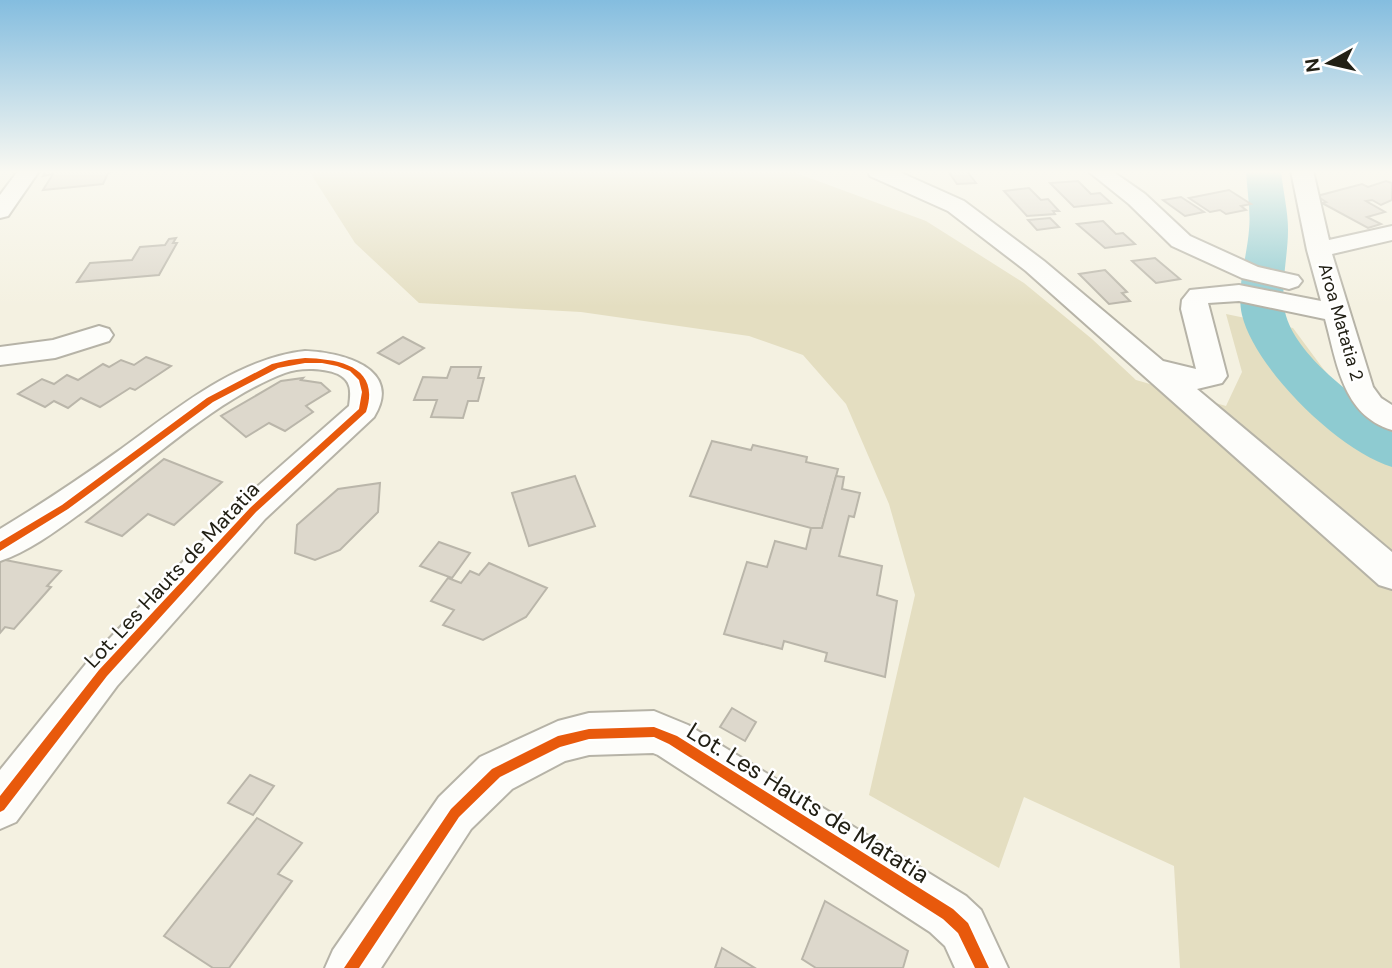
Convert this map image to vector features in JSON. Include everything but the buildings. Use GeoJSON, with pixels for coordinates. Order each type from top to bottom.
{"type":"FeatureCollection","features":[{"type":"Feature","properties":{"kind":"street"},"geometry":{"type":"LineString","coordinates":[[970,216],[1035,265],[1392,574]]}},
{"type":"Feature","properties":{"kind":"street"},"geometry":{"type":"LineString","coordinates":[[1155,216],[1181,241],[1245,283],[1335,302]]}},
{"type":"Feature","properties":{"kind":"street","name":"Aroa Matatia 2"},"geometry":{"type":"LineString","coordinates":[[1312,216],[1359,388],[1370,405],[1392,419]]}},
{"type":"Feature","properties":{"kind":"street"},"geometry":{"type":"LineString","coordinates":[[1319,250],[1392,233]]}},
{"type":"Feature","properties":{"kind":"street"},"geometry":{"type":"LineString","coordinates":[[1154,368],[1196,379],[1212,376],[1194,309],[1195,300],[1199,296],[1245,283]]}},
{"type":"Feature","properties":{"kind":"street"},"geometry":{"type":"LineString","coordinates":[[0,356],[55,349],[99,335]]}},
{"type":"Feature","properties":{"kind":"street","name":"Lot. Les Hauts de Matatia"},"geometry":{"type":"LineString","coordinates":[[0,547],[65,507],[210,400],[275,366],[286,362],[337,361],[359,374],[367,391],[363,410],[254,510],[103,673],[0,806]]}},
{"type":"Feature","properties":{"kind":"street","name":"Lot. Les Hauts de Matatia"},"geometry":{"type":"LineString","coordinates":[[351,968],[456,813],[496,773],[558,742],[589,734],[654,732],[673,740],[947,914],[962,928],[982,968]]}},
{"type":"Feature","properties":{"kind":"shaded area"},"geometry":{"type":"Polygon","coordinates":[[[338,216],[913,216],[926,221],[1024,283],[1092,339],[1136,380],[1226,406],[1242,372],[1226,314],[1293,328],[1353,409],[1392,435],[1392,968],[1180,968],[1174,866],[1024,797],[999,868],[869,795],[915,595],[889,504],[846,404],[803,355],[749,336],[581,312],[419,303],[355,243],[338,216]]]}},
{"type":"Feature","properties":{"kind":"waterway"},"geometry":{"type":"LineString","coordinates":[[1268,216],[1263,307],[1272,333],[1284,353],[1317,390],[1392,448]]}},
{"type":"Feature","properties":{"kind":"cycle path"},"geometry":{"type":"LineString","coordinates":[[0,547],[65,507],[210,400],[275,366],[305,360],[322,361],[352,370],[362,379],[366,392],[363,410],[253,510],[103,673],[0,806]]}},
{"type":"Feature","properties":{"kind":"cycle path"},"geometry":{"type":"LineString","coordinates":[[351,968],[455,813],[496,773],[558,742],[589,734],[654,732],[673,740],[948,914],[963,928],[982,968]]}}]}
